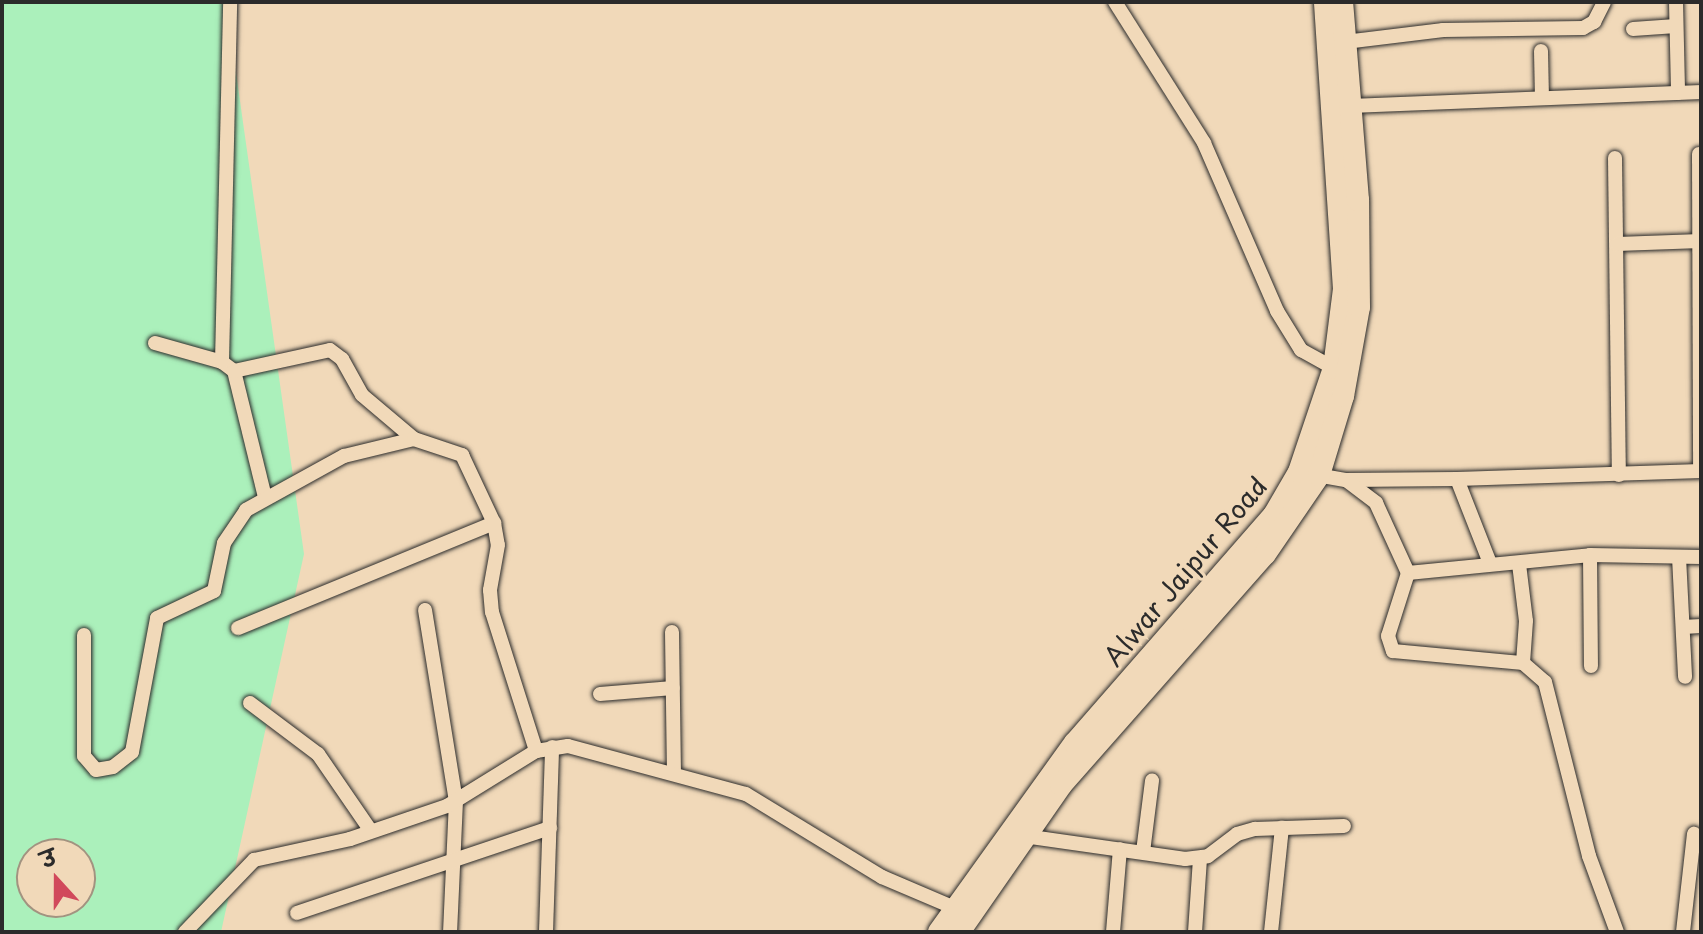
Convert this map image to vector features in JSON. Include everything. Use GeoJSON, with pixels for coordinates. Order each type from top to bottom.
{"type":"FeatureCollection","features":[{"type":"Feature","properties":{"kind":"main road","name":"Alwar Jaipur Road"},"geometry":{"type":"LineString","coordinates":[[939,932],[962,919],[1091,749],[1265,554],[1309,474],[1346,383],[1359,307],[1351,106],[1325,2]]}},
{"type":"Feature","properties":{"kind":"main road","name":"Alwar Jaipur Road"},"geometry":{"type":"LineString","coordinates":[[962,919],[1075,743],[1309,474],[1334,368],[1344,255],[1339,66],[1345,42],[1342,2]]}},
{"type":"Feature","properties":{"kind":"street"},"geometry":{"type":"LineString","coordinates":[[230,2],[228,366],[265,497]]}},
{"type":"Feature","properties":{"kind":"street"},"geometry":{"type":"LineString","coordinates":[[1115,2],[1204,143],[1277,311],[1301,350],[1334,368]]}},
{"type":"Feature","properties":{"kind":"street"},"geometry":{"type":"LineString","coordinates":[[1345,42],[1443,30],[1583,28],[1594,22],[1604,2]]}},
{"type":"Feature","properties":{"kind":"street"},"geometry":{"type":"LineString","coordinates":[[1676,2],[1678,93]]}},
{"type":"Feature","properties":{"kind":"street"},"geometry":{"type":"LineString","coordinates":[[1633,29],[1676,26]]}},
{"type":"Feature","properties":{"kind":"street"},"geometry":{"type":"LineString","coordinates":[[1541,51],[1542,97]]}},
{"type":"Feature","properties":{"kind":"street"},"geometry":{"type":"LineString","coordinates":[[1351,106],[1701,92]]}},
{"type":"Feature","properties":{"kind":"street"},"geometry":{"type":"LineString","coordinates":[[1309,474],[1346,480],[1701,471],[1699,154]]}},
{"type":"Feature","properties":{"kind":"street"},"geometry":{"type":"LineString","coordinates":[[1615,158],[1619,475]]}},
{"type":"Feature","properties":{"kind":"street"},"geometry":{"type":"LineString","coordinates":[[1617,244],[1699,241]]}},
{"type":"Feature","properties":{"kind":"street"},"geometry":{"type":"LineString","coordinates":[[155,343],[228,366],[330,350],[342,359],[362,395],[414,439],[462,455],[494,523],[498,545],[490,590],[492,612],[536,751]]}},
{"type":"Feature","properties":{"kind":"street"},"geometry":{"type":"LineString","coordinates":[[84,635],[84,756],[96,770],[113,767],[132,752],[157,618],[214,591],[230,530],[265,497],[344,456],[414,439]]}},
{"type":"Feature","properties":{"kind":"street"},"geometry":{"type":"LineString","coordinates":[[1457,479],[1490,563]]}},
{"type":"Feature","properties":{"kind":"street"},"geometry":{"type":"LineString","coordinates":[[1346,480],[1376,503],[1408,573],[1388,636],[1393,651],[1523,663],[1545,682],[1589,856],[1619,932]]}},
{"type":"Feature","properties":{"kind":"street"},"geometry":{"type":"LineString","coordinates":[[238,628],[494,523]]}},
{"type":"Feature","properties":{"kind":"street"},"geometry":{"type":"LineString","coordinates":[[1408,573],[1590,555],[1701,557]]}},
{"type":"Feature","properties":{"kind":"street"},"geometry":{"type":"LineString","coordinates":[[1590,555],[1591,666]]}},
{"type":"Feature","properties":{"kind":"street"},"geometry":{"type":"LineString","coordinates":[[1679,557],[1685,677]]}},
{"type":"Feature","properties":{"kind":"street"},"geometry":{"type":"LineString","coordinates":[[1519,564],[1526,621],[1523,663]]}},
{"type":"Feature","properties":{"kind":"street"},"geometry":{"type":"LineString","coordinates":[[425,610],[456,801],[450,866],[450,932]]}},
{"type":"Feature","properties":{"kind":"street"},"geometry":{"type":"LineString","coordinates":[[1683,627],[1701,626]]}},
{"type":"Feature","properties":{"kind":"street"},"geometry":{"type":"LineString","coordinates":[[672,632],[674,773]]}},
{"type":"Feature","properties":{"kind":"street"},"geometry":{"type":"LineString","coordinates":[[600,694],[673,688]]}},
{"type":"Feature","properties":{"kind":"street"},"geometry":{"type":"LineString","coordinates":[[250,703],[318,754],[371,831]]}},
{"type":"Feature","properties":{"kind":"street"},"geometry":{"type":"LineString","coordinates":[[185,932],[254,860],[371,831],[456,801],[536,751],[552,747],[584,748],[746,794],[882,877],[962,919]]}},
{"type":"Feature","properties":{"kind":"street"},"geometry":{"type":"LineString","coordinates":[[546,932],[552,747]]}},
{"type":"Feature","properties":{"kind":"street"},"geometry":{"type":"LineString","coordinates":[[1143,852],[1152,781]]}},
{"type":"Feature","properties":{"kind":"street"},"geometry":{"type":"LineString","coordinates":[[1024,836],[1200,859],[1237,834],[1282,828],[1344,826]]}},
{"type":"Feature","properties":{"kind":"street"},"geometry":{"type":"LineString","coordinates":[[297,913],[450,866],[550,828]]}},
{"type":"Feature","properties":{"kind":"street"},"geometry":{"type":"LineString","coordinates":[[1271,932],[1282,828]]}},
{"type":"Feature","properties":{"kind":"street"},"geometry":{"type":"LineString","coordinates":[[1683,932],[1694,834]]}},
{"type":"Feature","properties":{"kind":"street"},"geometry":{"type":"LineString","coordinates":[[1113,932],[1120,849]]}},
{"type":"Feature","properties":{"kind":"street"},"geometry":{"type":"LineString","coordinates":[[1195,932],[1200,859]]}},
{"type":"Feature","properties":{"kind":"green space"},"geometry":{"type":"Polygon","coordinates":[[[2,2],[226,2],[304,554],[221,932],[2,932],[2,2]]]}}]}
